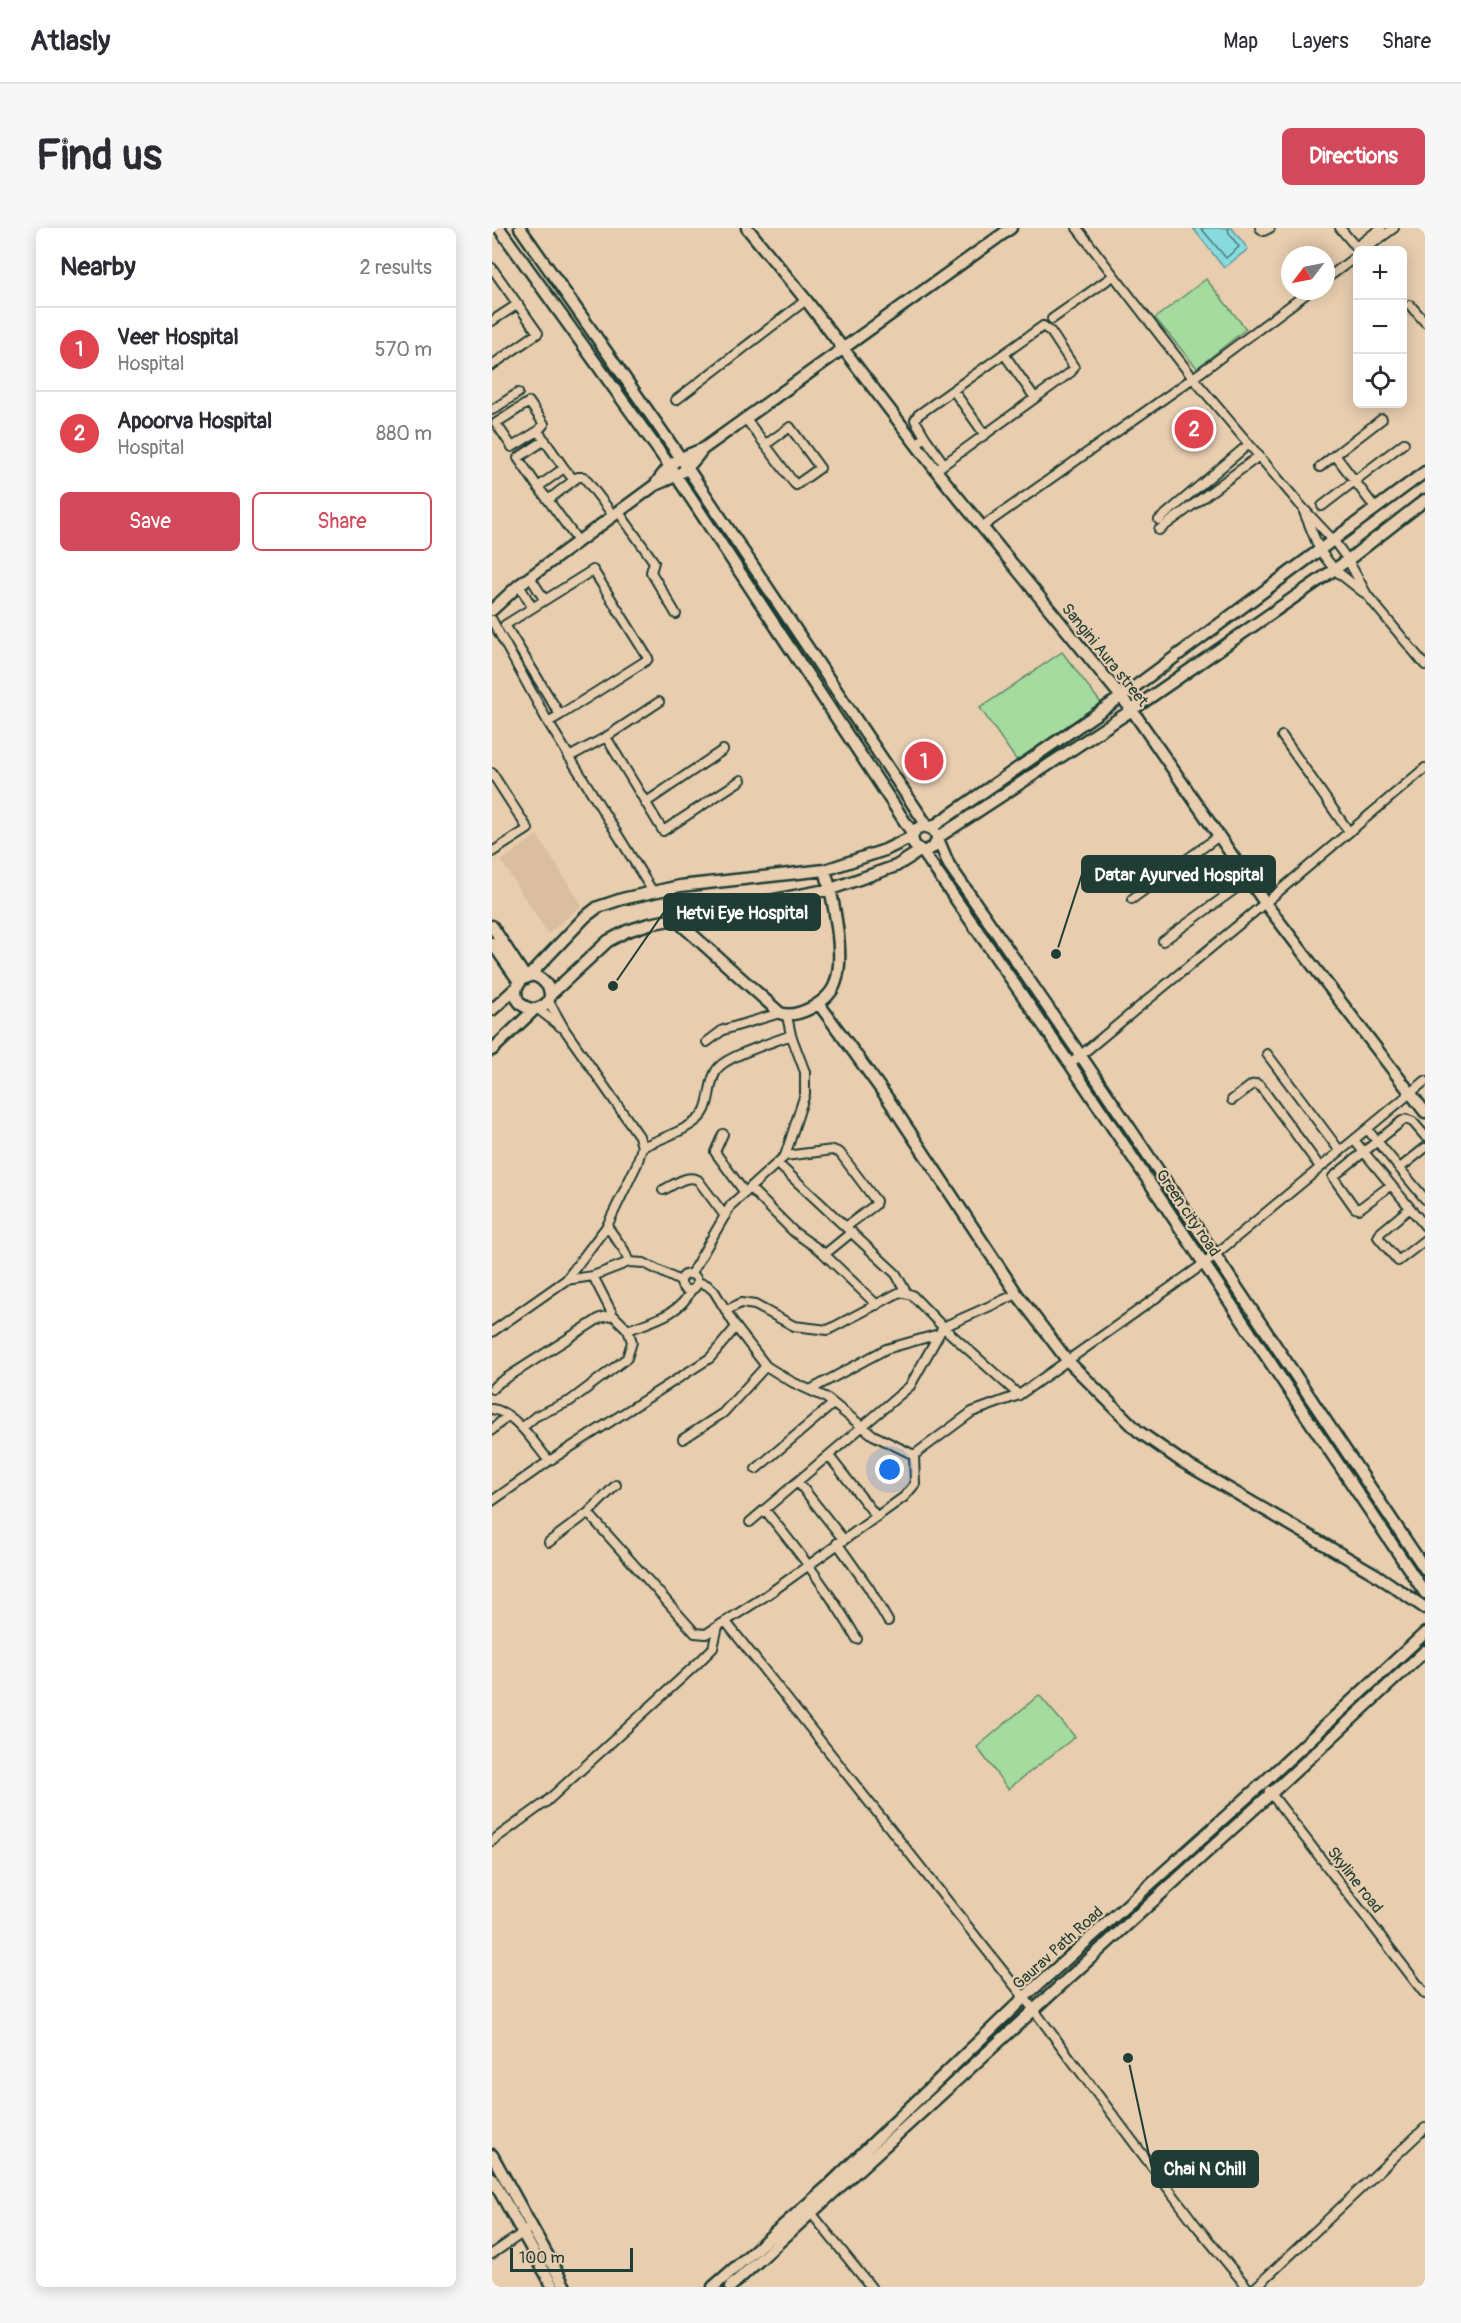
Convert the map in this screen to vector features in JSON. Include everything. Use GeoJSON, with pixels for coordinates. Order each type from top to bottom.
{"type":"FeatureCollection","features":[{"type":"Feature","properties":{"kind":"street"},"geometry":{"type":"LineString","coordinates":[[499,228],[669,465],[912,836],[914,845],[921,851]]}},
{"type":"Feature","properties":{"kind":"street"},"geometry":{"type":"LineString","coordinates":[[520,228],[680,457],[937,839]]}},
{"type":"Feature","properties":{"kind":"street","name":"Sangini Aura street"},"geometry":{"type":"LineString","coordinates":[[747,228],[843,349],[920,440],[982,527],[1132,710],[1265,903],[1425,1113]]}},
{"type":"Feature","properties":{"kind":"street"},"geometry":{"type":"LineString","coordinates":[[655,485],[669,465],[680,457],[703,449],[1011,228]]}},
{"type":"Feature","properties":{"kind":"street"},"geometry":{"type":"LineString","coordinates":[[1077,228],[1193,378],[1302,507],[1334,541],[1348,560],[1367,595],[1425,665]]}},
{"type":"Feature","properties":{"kind":"street"},"geometry":{"type":"LineString","coordinates":[[1260,228],[1264,231],[1270,228]]}},
{"type":"Feature","properties":{"kind":"street"},"geometry":{"type":"LineString","coordinates":[[1340,228],[1356,247],[1381,228]]}},
{"type":"Feature","properties":{"kind":"street"},"geometry":{"type":"LineString","coordinates":[[1369,246],[1394,228]]}},
{"type":"Feature","properties":{"kind":"street"},"geometry":{"type":"LineString","coordinates":[[1335,272],[1353,259]]}},
{"type":"Feature","properties":{"kind":"street"},"geometry":{"type":"LineString","coordinates":[[492,364],[538,334],[493,271]]}},
{"type":"Feature","properties":{"kind":"street"},"geometry":{"type":"LineString","coordinates":[[1052,319],[1113,276]]}},
{"type":"Feature","properties":{"kind":"street"},"geometry":{"type":"LineString","coordinates":[[676,400],[806,300]]}},
{"type":"Feature","properties":{"kind":"street"},"geometry":{"type":"LineString","coordinates":[[982,527],[1193,378],[1298,300]]}},
{"type":"Feature","properties":{"kind":"street"},"geometry":{"type":"LineString","coordinates":[[492,321],[518,304]]}},
{"type":"Feature","properties":{"kind":"street"},"geometry":{"type":"LineString","coordinates":[[1410,304],[1425,322]]}},
{"type":"Feature","properties":{"kind":"street"},"geometry":{"type":"LineString","coordinates":[[920,440],[915,420],[918,415],[1043,326],[1051,332],[1068,354],[1074,367],[1071,372],[940,467]]}},
{"type":"Feature","properties":{"kind":"street"},"geometry":{"type":"LineString","coordinates":[[1004,354],[1035,398]]}},
{"type":"Feature","properties":{"kind":"street"},"geometry":{"type":"LineString","coordinates":[[953,390],[985,435]]}},
{"type":"Feature","properties":{"kind":"street"},"geometry":{"type":"LineString","coordinates":[[492,410],[518,393]]}},
{"type":"Feature","properties":{"kind":"street"},"geometry":{"type":"LineString","coordinates":[[529,402],[544,424],[538,431],[512,447],[496,423],[529,402]]}},
{"type":"Feature","properties":{"kind":"street"},"geometry":{"type":"LineString","coordinates":[[1320,467],[1382,418]]}},
{"type":"Feature","properties":{"kind":"street"},"geometry":{"type":"LineString","coordinates":[[746,419],[765,445],[796,485],[820,468],[790,427],[765,445]]}},
{"type":"Feature","properties":{"kind":"street"},"geometry":{"type":"LineString","coordinates":[[538,431],[574,480]]}},
{"type":"Feature","properties":{"kind":"street"},"geometry":{"type":"LineString","coordinates":[[545,440],[518,458],[578,541]]}},
{"type":"Feature","properties":{"kind":"street"},"geometry":{"type":"LineString","coordinates":[[1322,506],[1404,443]]}},
{"type":"Feature","properties":{"kind":"street"},"geometry":{"type":"LineString","coordinates":[[1159,520],[1248,444]]}},
{"type":"Feature","properties":{"kind":"street"},"geometry":{"type":"LineString","coordinates":[[492,610],[519,585],[616,513],[655,485],[676,477],[688,469],[703,449]]}},
{"type":"Feature","properties":{"kind":"street"},"geometry":{"type":"LineString","coordinates":[[1335,455],[1376,509]]}},
{"type":"Feature","properties":{"kind":"street"},"geometry":{"type":"LineString","coordinates":[[1159,530],[1259,456]]}},
{"type":"Feature","properties":{"kind":"street"},"geometry":{"type":"LineString","coordinates":[[538,487],[564,468]]}},
{"type":"Feature","properties":{"kind":"street"},"geometry":{"type":"LineString","coordinates":[[492,1010],[585,917],[598,907],[680,886],[825,870],[885,850],[912,836],[919,827],[929,827],[1121,697],[1425,472]]}},
{"type":"Feature","properties":{"kind":"street"},"geometry":{"type":"LineString","coordinates":[[548,500],[580,476],[584,477],[616,513],[654,562],[651,572],[676,614]]}},
{"type":"Feature","properties":{"kind":"street"},"geometry":{"type":"LineString","coordinates":[[492,1050],[608,941],[617,936],[649,924],[831,889],[896,866],[921,851],[934,847],[937,839],[1132,710],[1335,570],[1425,500]]}},
{"type":"Feature","properties":{"kind":"street"},"geometry":{"type":"LineString","coordinates":[[1302,507],[1320,551],[1335,570],[1367,595]]}},
{"type":"Feature","properties":{"kind":"street"},"geometry":{"type":"LineString","coordinates":[[548,722],[560,715],[648,658],[593,570],[506,623],[506,627],[560,715]]}},
{"type":"Feature","properties":{"kind":"street"},"geometry":{"type":"LineString","coordinates":[[530,577],[544,599]]}},
{"type":"Feature","properties":{"kind":"street"},"geometry":{"type":"LineString","coordinates":[[519,585],[532,607]]}},
{"type":"Feature","properties":{"kind":"street"},"geometry":{"type":"LineString","coordinates":[[492,620],[548,722],[653,892]]}},
{"type":"Feature","properties":{"kind":"street"},"geometry":{"type":"LineString","coordinates":[[569,757],[659,702]]}},
{"type":"Feature","properties":{"kind":"street"},"geometry":{"type":"LineString","coordinates":[[606,736],[663,831],[741,780]]}},
{"type":"Feature","properties":{"kind":"street"},"geometry":{"type":"LineString","coordinates":[[1282,736],[1349,832]]}},
{"type":"Feature","properties":{"kind":"street"},"geometry":{"type":"LineString","coordinates":[[645,803],[723,750]]}},
{"type":"Feature","properties":{"kind":"street"},"geometry":{"type":"LineString","coordinates":[[1070,1064],[1425,768]]}},
{"type":"Feature","properties":{"kind":"street"},"geometry":{"type":"LineString","coordinates":[[492,772],[528,829],[492,852]]}},
{"type":"Feature","properties":{"kind":"street"},"geometry":{"type":"LineString","coordinates":[[1132,899],[1219,836]]}},
{"type":"Feature","properties":{"kind":"street","name":"Green city road"},"geometry":{"type":"LineString","coordinates":[[937,839],[949,865],[1082,1054],[1214,1256],[1425,1569]]}},
{"type":"Feature","properties":{"kind":"street","name":"Green city road"},"geometry":{"type":"LineString","coordinates":[[921,851],[1070,1064],[1425,1593]]}},
{"type":"Feature","properties":{"kind":"street"},"geometry":{"type":"LineString","coordinates":[[707,1042],[723,1030],[804,1011],[819,1004],[830,993],[836,982],[840,958],[831,889],[825,870]]}},
{"type":"Feature","properties":{"kind":"street"},"geometry":{"type":"LineString","coordinates":[[1163,941],[1249,879]]}},
{"type":"Feature","properties":{"kind":"street"},"geometry":{"type":"LineString","coordinates":[[675,919],[784,1014],[804,1072],[805,1094],[785,1155],[731,1205],[691,1274]]}},
{"type":"Feature","properties":{"kind":"street"},"geometry":{"type":"LineString","coordinates":[[492,926],[523,981]]}},
{"type":"Feature","properties":{"kind":"street"},"geometry":{"type":"LineString","coordinates":[[492,943],[523,981]]}},
{"type":"Feature","properties":{"kind":"street"},"geometry":{"type":"LineString","coordinates":[[492,1332],[566,1280],[607,1226],[637,1164],[642,1147],[639,1136],[565,1030],[549,998],[549,990],[544,980],[539,977],[523,981],[516,993],[520,1003],[524,1007],[536,1009],[565,1030]]}},
{"type":"Feature","properties":{"kind":"street"},"geometry":{"type":"LineString","coordinates":[[819,1004],[888,1098],[1017,1294],[1067,1360],[1138,1431],[1181,1461],[1375,1574],[1425,1608]]}},
{"type":"Feature","properties":{"kind":"street"},"geometry":{"type":"LineString","coordinates":[[642,1147],[698,1119],[705,1109],[714,1076],[722,1064],[790,1035]]}},
{"type":"Feature","properties":{"kind":"street"},"geometry":{"type":"LineString","coordinates":[[1267,1054],[1340,1151]]}},
{"type":"Feature","properties":{"kind":"street"},"geometry":{"type":"LineString","coordinates":[[914,1455],[972,1412],[1018,1395],[1214,1256],[1425,1081]]}},
{"type":"Feature","properties":{"kind":"street"},"geometry":{"type":"LineString","coordinates":[[1232,1100],[1252,1085],[1257,1084],[1261,1087],[1320,1167]]}},
{"type":"Feature","properties":{"kind":"street"},"geometry":{"type":"LineString","coordinates":[[1391,1185],[1363,1208],[1355,1208],[1333,1177],[1406,1119],[1413,1122],[1425,1136]]}},
{"type":"Feature","properties":{"kind":"street"},"geometry":{"type":"LineString","coordinates":[[1367,1129],[1425,1199]]}},
{"type":"Feature","properties":{"kind":"street"},"geometry":{"type":"LineString","coordinates":[[723,1134],[715,1152],[747,1191],[794,1232],[825,1254],[877,1305]]}},
{"type":"Feature","properties":{"kind":"street"},"geometry":{"type":"LineString","coordinates":[[1354,1140],[1425,1226]]}},
{"type":"Feature","properties":{"kind":"street"},"geometry":{"type":"LineString","coordinates":[[1400,1168],[1425,1148]]}},
{"type":"Feature","properties":{"kind":"street"},"geometry":{"type":"LineString","coordinates":[[785,1155],[827,1150],[840,1154],[876,1201],[825,1254]]}},
{"type":"Feature","properties":{"kind":"street"},"geometry":{"type":"LineString","coordinates":[[777,1163],[896,1274],[906,1292]]}},
{"type":"Feature","properties":{"kind":"street"},"geometry":{"type":"LineString","coordinates":[[663,1190],[688,1178],[698,1180],[725,1216]]}},
{"type":"Feature","properties":{"kind":"street"},"geometry":{"type":"LineString","coordinates":[[1410,1208],[1378,1237],[1398,1261],[1425,1240]]}},
{"type":"Feature","properties":{"kind":"street"},"geometry":{"type":"LineString","coordinates":[[607,1226],[624,1250],[629,1262]]}},
{"type":"Feature","properties":{"kind":"street"},"geometry":{"type":"LineString","coordinates":[[566,1280],[593,1276],[629,1262],[644,1263],[680,1281],[683,1288],[691,1290]]}},
{"type":"Feature","properties":{"kind":"street"},"geometry":{"type":"LineString","coordinates":[[680,1281],[685,1275],[691,1274]]}},
{"type":"Feature","properties":{"kind":"street"},"geometry":{"type":"LineString","coordinates":[[628,1330],[670,1313],[686,1300],[697,1282],[691,1274]]}},
{"type":"Feature","properties":{"kind":"street"},"geometry":{"type":"LineString","coordinates":[[522,1428],[536,1416],[570,1401],[627,1358],[632,1342],[628,1330],[613,1315],[593,1276]]}},
{"type":"Feature","properties":{"kind":"street"},"geometry":{"type":"LineString","coordinates":[[697,1282],[707,1285],[714,1291],[736,1327],[766,1366],[833,1404],[873,1435],[914,1455]]}},
{"type":"Feature","properties":{"kind":"street"},"geometry":{"type":"LineString","coordinates":[[727,1310],[741,1304],[755,1305],[794,1326],[828,1330],[900,1292],[906,1292],[912,1295],[941,1331],[1018,1395]]}},
{"type":"Feature","properties":{"kind":"street"},"geometry":{"type":"LineString","coordinates":[[810,1390],[886,1349],[941,1331],[1017,1294]]}},
{"type":"Feature","properties":{"kind":"street"},"geometry":{"type":"LineString","coordinates":[[492,1389],[600,1318],[613,1315]]}},
{"type":"Feature","properties":{"kind":"street"},"geometry":{"type":"LineString","coordinates":[[492,1501],[549,1461],[710,1358],[736,1327]]}},
{"type":"Feature","properties":{"kind":"street"},"geometry":{"type":"LineString","coordinates":[[750,1522],[910,1386],[941,1331]]}},
{"type":"Feature","properties":{"kind":"street"},"geometry":{"type":"LineString","coordinates":[[683,1439],[723,1413],[766,1366]]}},
{"type":"Feature","properties":{"kind":"street"},"geometry":{"type":"LineString","coordinates":[[756,1469],[833,1404]]}},
{"type":"Feature","properties":{"kind":"street"},"geometry":{"type":"LineString","coordinates":[[492,1409],[499,1410],[522,1428],[549,1461]]}},
{"type":"Feature","properties":{"kind":"street"},"geometry":{"type":"LineString","coordinates":[[492,1430],[507,1416]]}},
{"type":"Feature","properties":{"kind":"street"},"geometry":{"type":"LineString","coordinates":[[588,1513],[695,1633],[706,1634],[767,1595],[904,1497],[915,1484],[914,1455]]}},
{"type":"Feature","properties":{"kind":"street"},"geometry":{"type":"LineString","coordinates":[[829,1456],[876,1516]]}},
{"type":"Feature","properties":{"kind":"street"},"geometry":{"type":"LineString","coordinates":[[798,1482],[840,1541],[888,1621]]}},
{"type":"Feature","properties":{"kind":"street"},"geometry":{"type":"LineString","coordinates":[[549,1542],[588,1513],[616,1485]]}},
{"type":"Feature","properties":{"kind":"street"},"geometry":{"type":"LineString","coordinates":[[765,1510],[809,1563],[857,1639]]}},
{"type":"Feature","properties":{"kind":"street"},"geometry":{"type":"LineString","coordinates":[[492,1841],[546,1802],[699,1662],[713,1648],[722,1624]]}},
{"type":"Feature","properties":{"kind":"street"},"geometry":{"type":"LineString","coordinates":[[722,1624],[1034,2010],[1195,2224],[1247,2287]]}},
{"type":"Feature","properties":{"kind":"street","name":"Gaurav Path Road"},"geometry":{"type":"LineString","coordinates":[[730,2287],[1024,1998],[1263,1783],[1425,1632]]}},
{"type":"Feature","properties":{"kind":"street","name":"Gaurav Path Road"},"geometry":{"type":"LineString","coordinates":[[713,2287],[809,2209],[1034,2010],[1425,1651]]}},
{"type":"Feature","properties":{"kind":"street","name":"Skyline road"},"geometry":{"type":"LineString","coordinates":[[1263,1783],[1425,1994]]}},
{"type":"Feature","properties":{"kind":"street"},"geometry":{"type":"LineString","coordinates":[[1256,2287],[1425,2128]]}},
{"type":"Feature","properties":{"kind":"street"},"geometry":{"type":"LineString","coordinates":[[492,2155],[553,2287]]}},
{"type":"Feature","properties":{"kind":"street"},"geometry":{"type":"LineString","coordinates":[[492,2178],[565,2287]]}},
{"type":"Feature","properties":{"kind":"street"},"geometry":{"type":"LineString","coordinates":[[809,2209],[871,2287]]}},
{"type":"Feature","properties":{"kind":"street"},"geometry":{"type":"LineString","coordinates":[[492,2254],[528,2229]]}},
{"type":"Feature","properties":{"kind":"shaded area"},"geometry":{"type":"Polygon","coordinates":[[[537,835],[582,905],[548,934],[501,861],[537,835]]]}},
{"type":"Feature","properties":{"kind":"green space"},"geometry":{"type":"Polygon","coordinates":[[[1206,279],[1246,329],[1197,368],[1155,318],[1206,279]]]}},
{"type":"Feature","properties":{"kind":"green space"},"geometry":{"type":"Polygon","coordinates":[[[1062,652],[1101,703],[1017,761],[980,708],[1062,652]]]}},
{"type":"Feature","properties":{"kind":"green space"},"geometry":{"type":"Polygon","coordinates":[[[1039,1695],[1075,1737],[1008,1789],[977,1747],[1039,1695]]]}},
{"type":"Feature","properties":{"kind":"water"},"geometry":{"type":"Polygon","coordinates":[[[1193,228],[1232,228],[1248,249],[1224,268],[1193,228]]]}},
{"type":"Feature","properties":{"kind":"place","name":"Apoorva Hospital"},"geometry":{"type":"Point","coordinates":[1194,429]}},
{"type":"Feature","properties":{"kind":"place","name":"Veer Hospital"},"geometry":{"type":"Point","coordinates":[924,761]}},
{"type":"Feature","properties":{"kind":"place","name":"Datar Ayurved Hospital"},"geometry":{"type":"Point","coordinates":[1056,954]}},
{"type":"Feature","properties":{"kind":"place","name":"Hetvi Eye Hospital"},"geometry":{"type":"Point","coordinates":[613,986]}},
{"type":"Feature","properties":{"kind":"place","name":"Chai N Chill"},"geometry":{"type":"Point","coordinates":[1128,2058]}}]}
